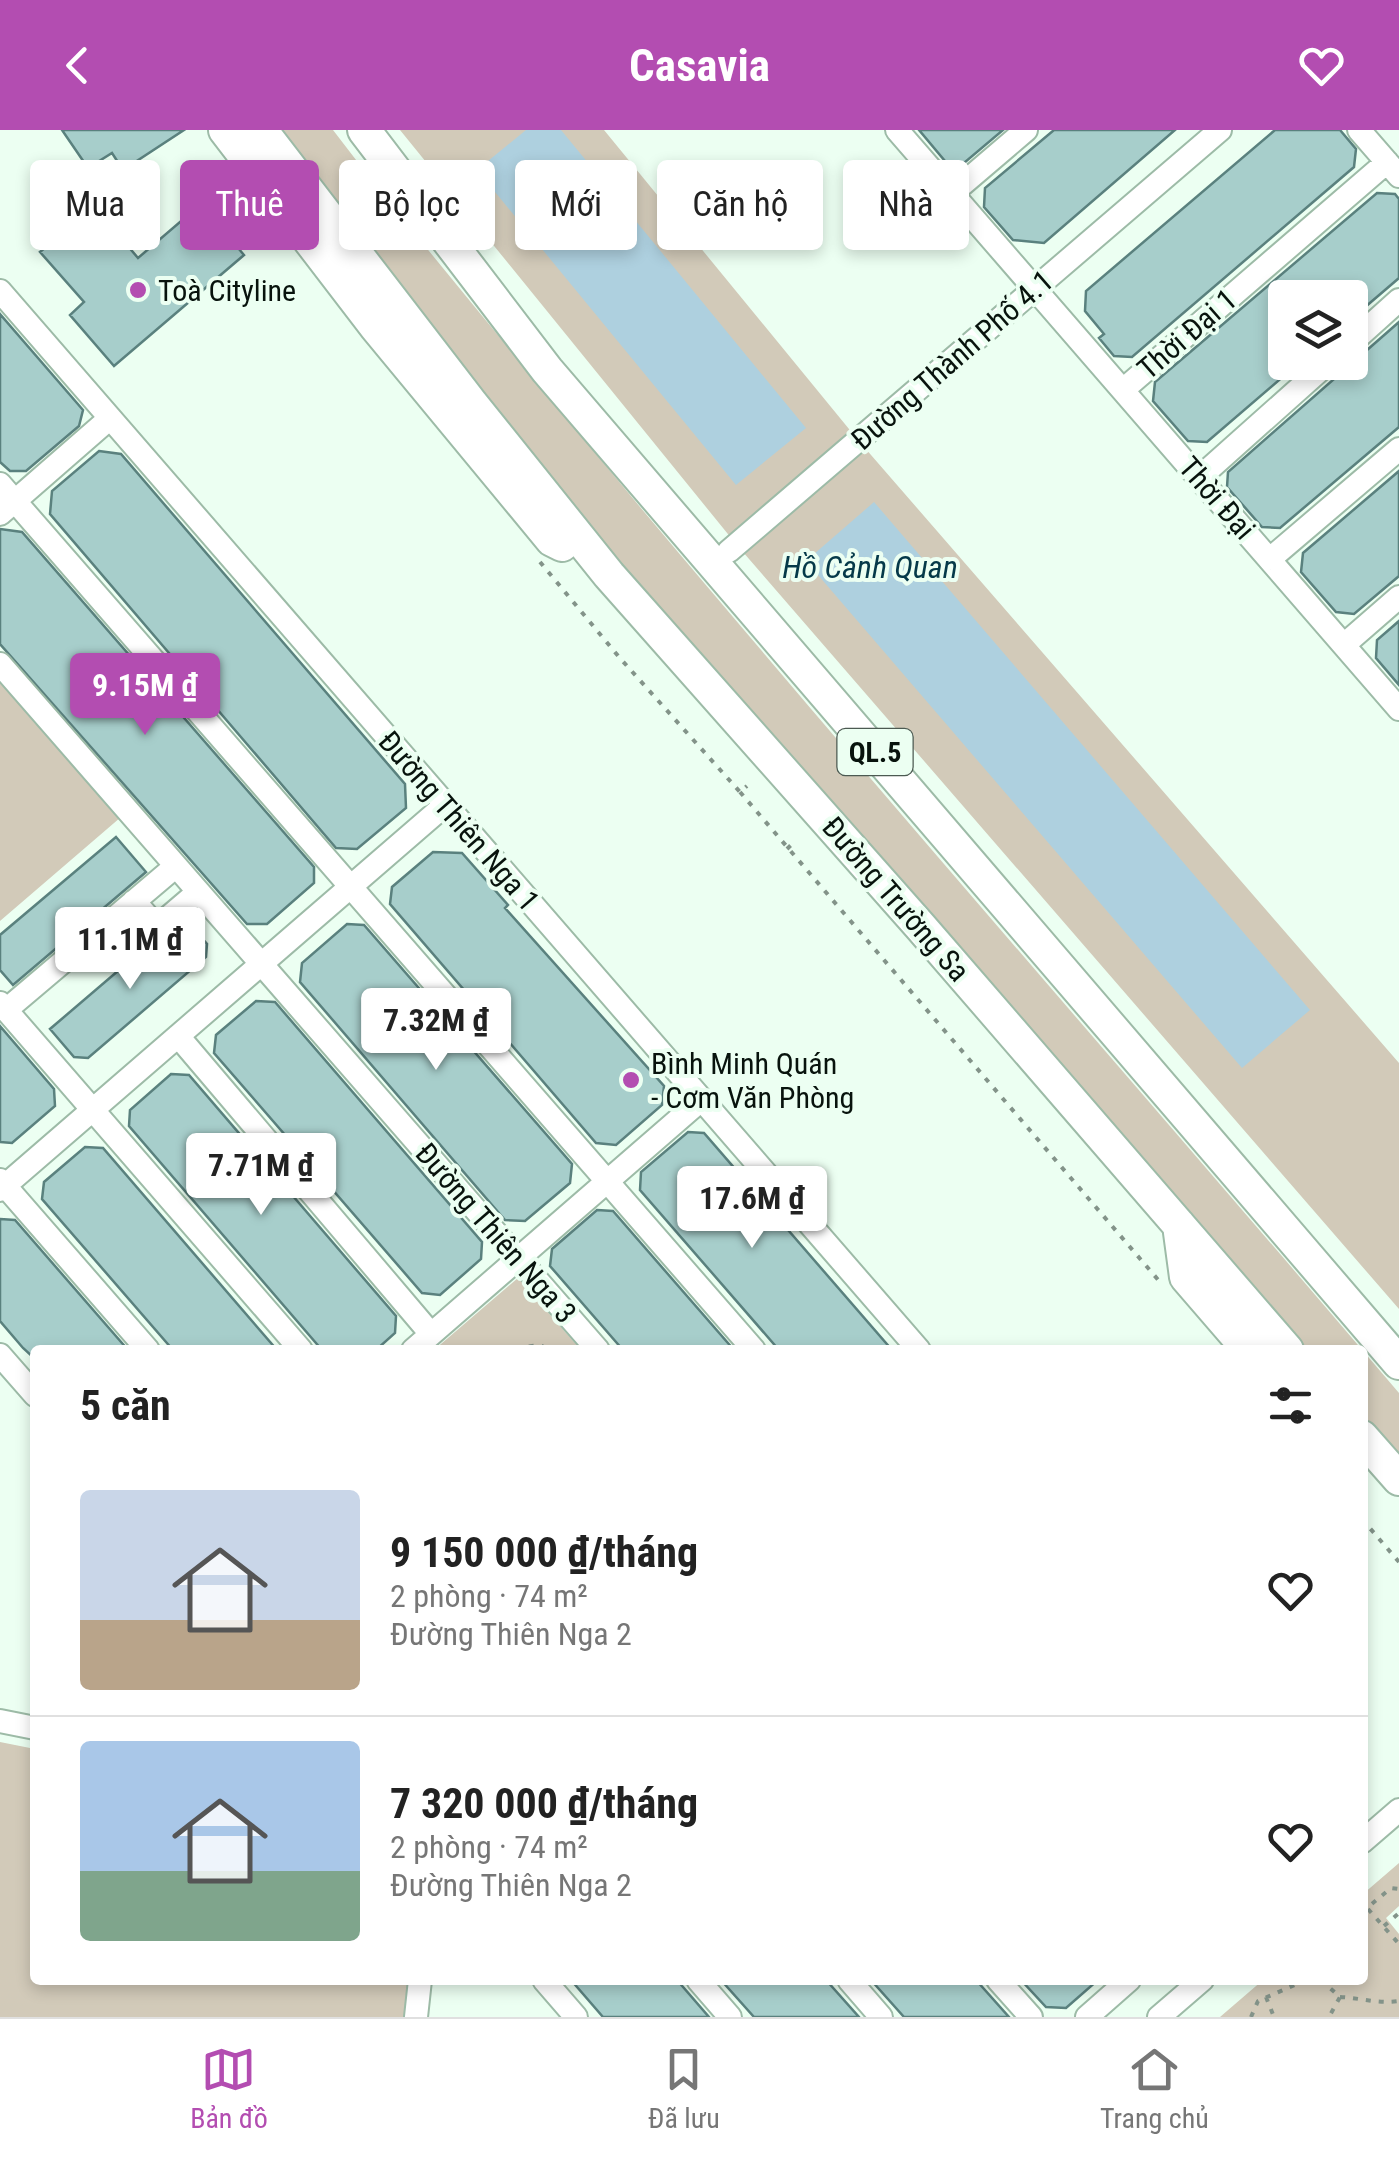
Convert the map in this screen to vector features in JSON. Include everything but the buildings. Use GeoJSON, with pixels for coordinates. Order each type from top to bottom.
{"type":"FeatureCollection","features":[{"type":"Feature","properties":{"kind":"highway","name":"Đường Trường Sa"},"geometry":{"type":"LineString","coordinates":[[225,130],[376,327],[552,540],[609,574]]}},
{"type":"Feature","properties":{"kind":"highway","name":"Đường Trường Sa"},"geometry":{"type":"LineString","coordinates":[[261,130],[471,403],[609,574],[1283,1345]]}},
{"type":"Feature","properties":{"kind":"highway","name":"QL.5"},"geometry":{"type":"LineString","coordinates":[[364,130],[547,370],[1399,1364]]}},
{"type":"Feature","properties":{"kind":"highway","name":"QL.5"},"geometry":{"type":"LineString","coordinates":[[384,130],[522,310],[830,671],[860,734]]}},
{"type":"Feature","properties":{"kind":"highway","name":"QL.5"},"geometry":{"type":"LineString","coordinates":[[1046,951],[1097,984],[1399,1334]]}},
{"type":"Feature","properties":{"kind":"highway"},"geometry":{"type":"LineString","coordinates":[[1179,1226],[1186,1277],[1245,1345]]}},
{"type":"Feature","properties":{"kind":"street","name":"Thời Đại"},"geometry":{"type":"LineString","coordinates":[[898,130],[923,160]]}},
{"type":"Feature","properties":{"kind":"street"},"geometry":{"type":"LineString","coordinates":[[969,179],[1026,130]]}},
{"type":"Feature","properties":{"kind":"street","name":"Đường Thành Phố 4.1"},"geometry":{"type":"LineString","coordinates":[[729,550],[1220,130]]}},
{"type":"Feature","properties":{"kind":"street"},"geometry":{"type":"LineString","coordinates":[[1359,130],[1393,169]]}},
{"type":"Feature","properties":{"kind":"street","name":"Thời Đại 1"},"geometry":{"type":"LineString","coordinates":[[1124,389],[1393,169]]}},
{"type":"Feature","properties":{"kind":"street","name":"Thời Đại"},"geometry":{"type":"LineString","coordinates":[[969,214],[1399,709]]}},
{"type":"Feature","properties":{"kind":"street","name":"Đường Thiên Nga 1"},"geometry":{"type":"LineString","coordinates":[[0,291],[915,1345]]}},
{"type":"Feature","properties":{"kind":"street"},"geometry":{"type":"LineString","coordinates":[[1368,328],[1399,300]]}},
{"type":"Feature","properties":{"kind":"street"},"geometry":{"type":"LineString","coordinates":[[1199,478],[1309,380]]}},
{"type":"Feature","properties":{"kind":"street"},"geometry":{"type":"LineString","coordinates":[[110,419],[5,500],[350,886],[750,1345]]}},
{"type":"Feature","properties":{"kind":"street"},"geometry":{"type":"LineString","coordinates":[[1270,559],[1399,449]]}},
{"type":"Feature","properties":{"kind":"street"},"geometry":{"type":"LineString","coordinates":[[1345,644],[1399,598]]}},
{"type":"Feature","properties":{"kind":"street","name":"Đường Thiên Nga 3"},"geometry":{"type":"LineString","coordinates":[[0,664],[594,1345]]}},
{"type":"Feature","properties":{"kind":"street"},"geometry":{"type":"LineString","coordinates":[[144,1345],[2,1185],[444,805]]}},
{"type":"Feature","properties":{"kind":"street"},"geometry":{"type":"LineString","coordinates":[[176,866],[3,1006],[297,1345]]}},
{"type":"Feature","properties":{"kind":"street"},"geometry":{"type":"LineString","coordinates":[[134,902],[156,927],[198,892]]}},
{"type":"Feature","properties":{"kind":"street"},"geometry":{"type":"LineString","coordinates":[[178,1036],[431,1334]]}},
{"type":"Feature","properties":{"kind":"street"},"geometry":{"type":"LineString","coordinates":[[418,1345],[701,1100]]}},
{"type":"Feature","properties":{"kind":"street"},"geometry":{"type":"LineString","coordinates":[[0,1355],[30,1389]]}},
{"type":"Feature","properties":{"kind":"street"},"geometry":{"type":"LineString","coordinates":[[0,1722],[30,1727]]}},
{"type":"Feature","properties":{"kind":"street"},"geometry":{"type":"LineString","coordinates":[[1368,1837],[1399,1810]]}},
{"type":"Feature","properties":{"kind":"street"},"geometry":{"type":"LineString","coordinates":[[416,2017],[419,1985]]}},
{"type":"Feature","properties":{"kind":"street"},"geometry":{"type":"LineString","coordinates":[[548,1985],[576,2017]]}},
{"type":"Feature","properties":{"kind":"street"},"geometry":{"type":"LineString","coordinates":[[702,1985],[730,2017]]}},
{"type":"Feature","properties":{"kind":"street"},"geometry":{"type":"LineString","coordinates":[[853,1985],[881,2017]]}},
{"type":"Feature","properties":{"kind":"street"},"geometry":{"type":"LineString","coordinates":[[1002,1985],[1031,2017]]}},
{"type":"Feature","properties":{"kind":"street"},"geometry":{"type":"LineString","coordinates":[[1086,2017],[1124,1985]]}},
{"type":"Feature","properties":{"kind":"street"},"geometry":{"type":"LineString","coordinates":[[1160,2017],[1196,1985]]}},
{"type":"Feature","properties":{"kind":"path"},"geometry":{"type":"LineString","coordinates":[[740,792],[1167,1290]]}},
{"type":"Feature","properties":{"kind":"path"},"geometry":{"type":"LineString","coordinates":[[787,849],[795,842]]}},
{"type":"Feature","properties":{"kind":"path"},"geometry":{"type":"LineString","coordinates":[[1368,1526],[1399,1562]]}},
{"type":"Feature","properties":{"kind":"path"},"geometry":{"type":"LineString","coordinates":[[1368,1908],[1392,1888],[1399,1889]]}},
{"type":"Feature","properties":{"kind":"path"},"geometry":{"type":"LineString","coordinates":[[1384,1926],[1399,1912]]}},
{"type":"Feature","properties":{"kind":"path"},"geometry":{"type":"LineString","coordinates":[[1368,1913],[1399,1944]]}},
{"type":"Feature","properties":{"kind":"path"},"geometry":{"type":"LineString","coordinates":[[1252,2017],[1258,2001],[1295,1985]]}},
{"type":"Feature","properties":{"kind":"path"},"geometry":{"type":"LineString","coordinates":[[1326,1985],[1340,1998],[1362,1998],[1377,2004],[1399,2001]]}},
{"type":"Feature","properties":{"kind":"path"},"geometry":{"type":"LineString","coordinates":[[1266,1998],[1274,2017]]}},
{"type":"Feature","properties":{"kind":"path"},"geometry":{"type":"LineString","coordinates":[[1329,2017],[1340,1998]]}},
{"type":"Feature","properties":{"kind":"shaded area"},"geometry":{"type":"Polygon","coordinates":[[[277,130],[333,130],[356,160],[339,160],[339,210],[319,184],[319,160],[300,160],[277,130]]]}},
{"type":"Feature","properties":{"kind":"shaded area"},"geometry":{"type":"Polygon","coordinates":[[[400,130],[604,130],[629,160],[515,160],[515,250],[637,250],[637,170],[657,195],[657,250],[702,250],[858,440],[1399,1063],[1399,1309],[736,544],[495,247],[495,160],[424,160],[400,130]]]}},
{"type":"Feature","properties":{"kind":"shaded area"},"geometry":{"type":"Polygon","coordinates":[[[370,250],[428,250],[664,536],[1358,1345],[1299,1345],[783,753],[534,460],[370,250]]]}},
{"type":"Feature","properties":{"kind":"shaded area"},"geometry":{"type":"Polygon","coordinates":[[[0,664],[128,811],[0,921],[0,664]]]}},
{"type":"Feature","properties":{"kind":"shaded area"},"geometry":{"type":"Polygon","coordinates":[[[518,1278],[577,1345],[440,1345],[518,1278]]]}},
{"type":"Feature","properties":{"kind":"shaded area"},"geometry":{"type":"Polygon","coordinates":[[[1368,1357],[1399,1393],[1399,1464],[1368,1427],[1368,1357]]]}},
{"type":"Feature","properties":{"kind":"shaded area"},"geometry":{"type":"Polygon","coordinates":[[[0,1742],[30,1748],[30,1985],[427,1985],[423,2017],[0,2017],[0,1742]]]}},
{"type":"Feature","properties":{"kind":"shaded area"},"geometry":{"type":"Polygon","coordinates":[[[1399,1863],[1399,1906],[1386,1918],[1399,1934],[1399,2017],[1220,2017],[1257,1985],[1368,1985],[1368,1890],[1399,1863]]]}},
{"type":"Feature","properties":{"kind":"water"},"geometry":{"type":"Polygon","coordinates":[[[526,130],[561,130],[586,160],[515,160],[515,216],[495,192],[495,160],[489,160],[526,130]]]}},
{"type":"Feature","properties":{"kind":"water"},"geometry":{"type":"Polygon","coordinates":[[[637,222],[806,428],[736,485],[543,250],[637,250],[637,222]]]}},
{"type":"Feature","properties":{"kind":"water","name":"Hồ Cảnh Quan"},"geometry":{"type":"Polygon","coordinates":[[[874,502],[1310,1010],[1242,1068],[806,561],[874,502]]]}},
{"type":"Feature","properties":{"kind":"place","name":"Toà Cityline"},"geometry":{"type":"Point","coordinates":[138,290]}},
{"type":"Feature","properties":{"kind":"place","name":"Bình Minh Quán - Cơm Văn Phòng"},"geometry":{"type":"Point","coordinates":[631,1080]}}]}
